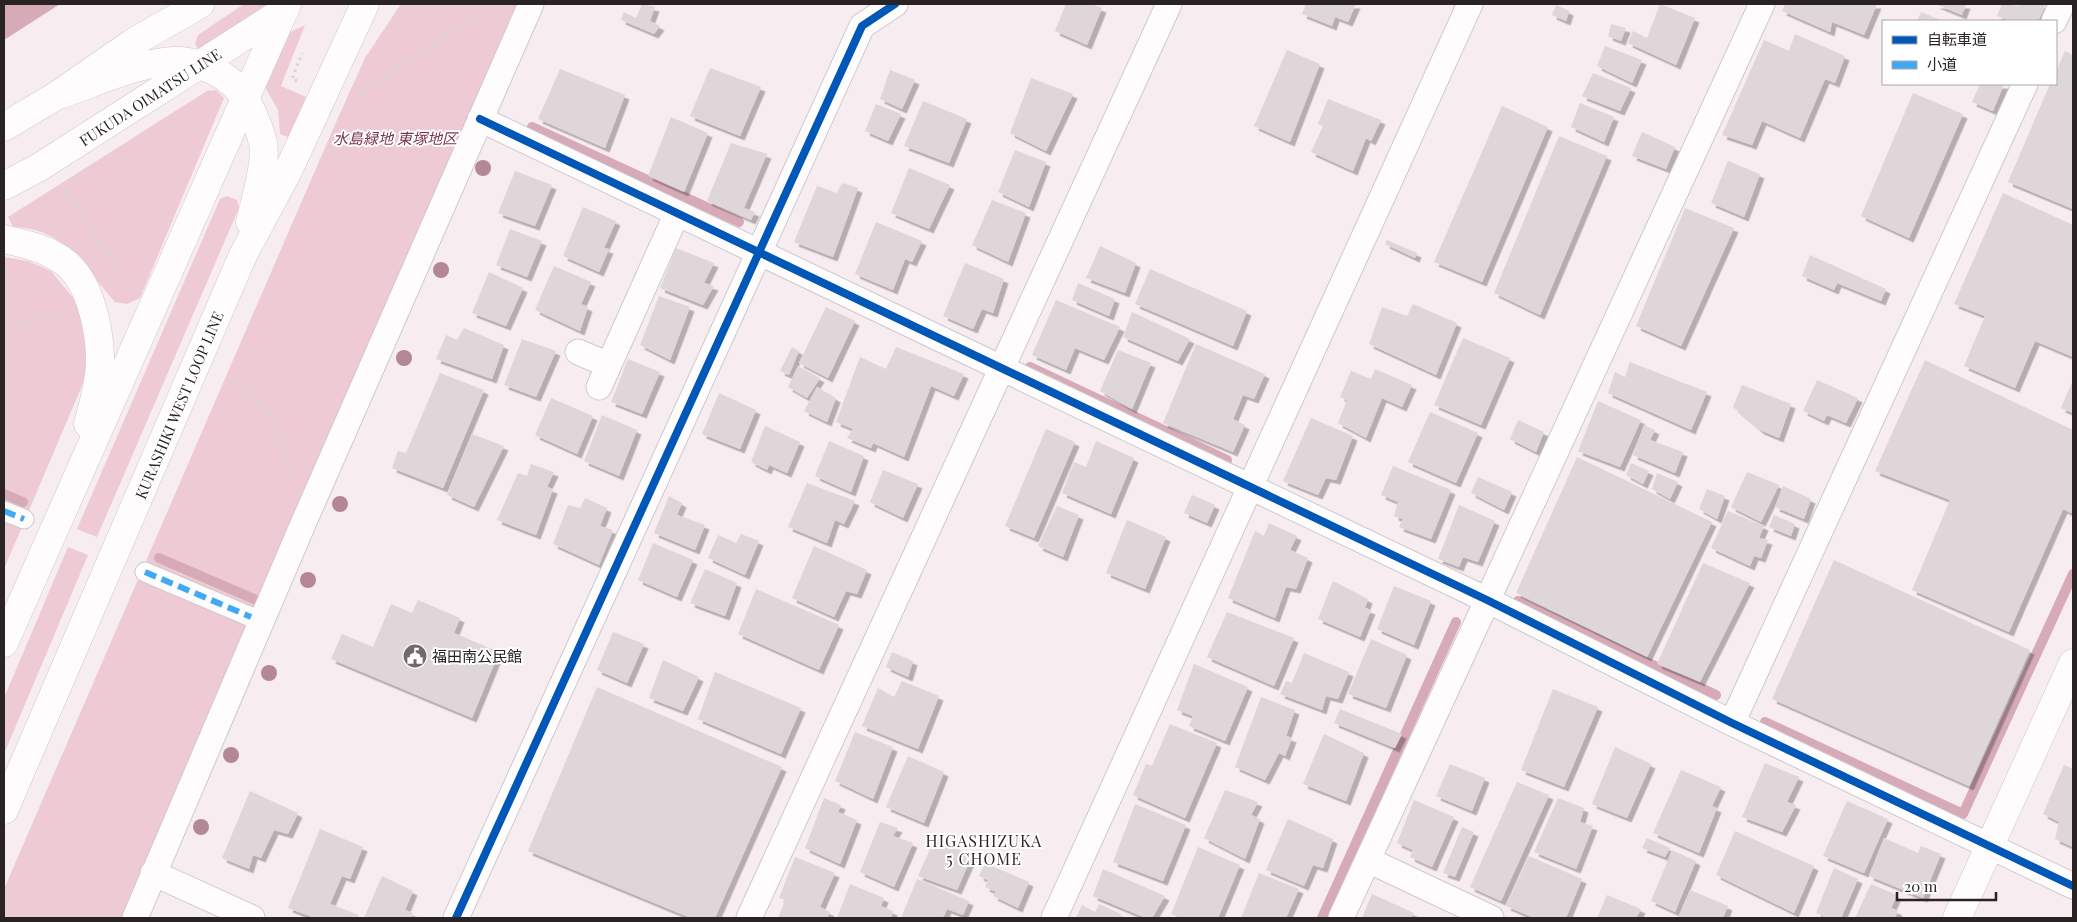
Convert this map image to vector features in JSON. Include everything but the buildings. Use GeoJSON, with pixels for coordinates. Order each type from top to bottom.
{"type":"FeatureCollection","features":[{"type":"Feature","properties":{"kind":"main road"},"geometry":{"type":"LineString","coordinates":[[4,127],[56,96],[134,42],[200,4]]}},
{"type":"Feature","properties":{"kind":"main road","name":"KURASHIKI WEST LOOP LINE"},"geometry":{"type":"LineString","coordinates":[[4,810],[243,255],[288,171],[364,4]]}},
{"type":"Feature","properties":{"kind":"main road"},"geometry":{"type":"LineString","coordinates":[[4,643],[245,98],[289,6]]}},
{"type":"Feature","properties":{"kind":"main road","name":"FUKUDA OIMATSU LINE"},"geometry":{"type":"LineString","coordinates":[[4,186],[38,168],[289,6]]}},
{"type":"Feature","properties":{"kind":"main road"},"geometry":{"type":"LineString","coordinates":[[56,96],[146,65],[174,61],[200,65],[232,82],[245,98],[263,144],[261,175],[243,255]]}},
{"type":"Feature","properties":{"kind":"main road"},"geometry":{"type":"LineString","coordinates":[[4,239],[38,247],[68,264],[89,295],[100,356],[93,406],[55,525]]}},
{"type":"Feature","properties":{"kind":"main road"},"geometry":{"type":"LineString","coordinates":[[1957,918],[2073,664]]}},
{"type":"Feature","properties":{"kind":"street"},"geometry":{"type":"LineString","coordinates":[[135,918],[531,4]]}},
{"type":"Feature","properties":{"kind":"street"},"geometry":{"type":"LineString","coordinates":[[456,918],[862,26],[895,4]]}},
{"type":"Feature","properties":{"kind":"street"},"geometry":{"type":"LineString","coordinates":[[748,918],[1003,368],[1169,4]]}},
{"type":"Feature","properties":{"kind":"street"},"geometry":{"type":"LineString","coordinates":[[1054,918],[1470,4]]}},
{"type":"Feature","properties":{"kind":"street"},"geometry":{"type":"LineString","coordinates":[[1341,918],[1762,4]]}},
{"type":"Feature","properties":{"kind":"street"},"geometry":{"type":"LineString","coordinates":[[2054,20],[2062,4]]}},
{"type":"Feature","properties":{"kind":"street"},"geometry":{"type":"LineString","coordinates":[[1732,723],[2025,85]]}},
{"type":"Feature","properties":{"kind":"street"},"geometry":{"type":"LineString","coordinates":[[480,119],[1003,368],[1249,488],[1487,600],[1732,723],[2073,886]]}},
{"type":"Feature","properties":{"kind":"street"},"geometry":{"type":"LineString","coordinates":[[599,387],[677,213]]}},
{"type":"Feature","properties":{"kind":"street"},"geometry":{"type":"LineString","coordinates":[[578,352],[609,365]]}},
{"type":"Feature","properties":{"kind":"street"},"geometry":{"type":"LineString","coordinates":[[4,511],[24,520]]}},
{"type":"Feature","properties":{"kind":"street"},"geometry":{"type":"LineString","coordinates":[[145,572],[251,617]]}},
{"type":"Feature","properties":{"kind":"street"},"geometry":{"type":"LineString","coordinates":[[1368,860],[1491,918]]}},
{"type":"Feature","properties":{"kind":"street"},"geometry":{"type":"LineString","coordinates":[[153,873],[252,918]]}},
{"type":"Feature","properties":{"kind":"path"},"geometry":{"type":"LineString","coordinates":[[349,102],[491,4]]}},
{"type":"Feature","properties":{"kind":"path"},"geometry":{"type":"LineString","coordinates":[[300,82],[292,79],[302,52]]}},
{"type":"Feature","properties":{"kind":"path"},"geometry":{"type":"LineString","coordinates":[[62,186],[126,282]]}},
{"type":"Feature","properties":{"kind":"path"},"geometry":{"type":"LineString","coordinates":[[4,332],[15,325],[33,320],[64,317]]}},
{"type":"Feature","properties":{"kind":"path"},"geometry":{"type":"LineString","coordinates":[[229,382],[245,390],[272,418],[281,437],[289,462],[291,486]]}},
{"type":"Feature","properties":{"kind":"green space"},"geometry":{"type":"Polygon","coordinates":[[[244,4],[264,4],[266,8],[209,51],[198,49],[195,44],[198,35],[244,4]]]}},
{"type":"Feature","properties":{"kind":"green space","name":"水島緑地 東塚地区"},"geometry":{"type":"Polygon","coordinates":[[[401,4],[519,4],[122,918],[4,918],[4,889],[337,120],[365,58],[401,4]]]}},
{"type":"Feature","properties":{"kind":"green space"},"geometry":{"type":"Polygon","coordinates":[[[305,25],[281,86],[306,97],[288,137],[280,134],[278,110],[265,87],[288,33],[305,25]]]}},
{"type":"Feature","properties":{"kind":"green space"},"geometry":{"type":"Polygon","coordinates":[[[216,90],[224,98],[140,298],[127,304],[115,302],[72,252],[60,242],[47,234],[31,229],[13,227],[8,217],[207,91],[216,90]]]}},
{"type":"Feature","properties":{"kind":"green space"},"geometry":{"type":"Polygon","coordinates":[[[227,196],[237,200],[239,208],[97,537],[77,529],[220,199],[227,196]]]}},
{"type":"Feature","properties":{"kind":"green space"},"geometry":{"type":"Polygon","coordinates":[[[4,257],[28,261],[51,271],[82,309],[92,351],[84,381],[4,569],[4,257]]]}},
{"type":"Feature","properties":{"kind":"green space"},"geometry":{"type":"Polygon","coordinates":[[[68,547],[88,555],[4,754],[4,698],[68,547]]]}},
{"type":"Feature","properties":{"kind":"shaded area"},"geometry":{"type":"Polygon","coordinates":[[[4,4],[60,4],[4,40],[4,4]]]}},
{"type":"Feature","properties":{"kind":"waterway"},"geometry":{"type":"LineString","coordinates":[[532,127],[739,222]]}},
{"type":"Feature","properties":{"kind":"waterway"},"geometry":{"type":"LineString","coordinates":[[1030,367],[1227,460]]}},
{"type":"Feature","properties":{"kind":"waterway"},"geometry":{"type":"LineString","coordinates":[[4,494],[23,502]]}},
{"type":"Feature","properties":{"kind":"waterway"},"geometry":{"type":"LineString","coordinates":[[159,558],[256,600]]}},
{"type":"Feature","properties":{"kind":"waterway"},"geometry":{"type":"LineString","coordinates":[[1765,722],[1963,814],[2073,574]]}},
{"type":"Feature","properties":{"kind":"waterway"},"geometry":{"type":"LineString","coordinates":[[1518,601],[1716,695]]}},
{"type":"Feature","properties":{"kind":"waterway"},"geometry":{"type":"LineString","coordinates":[[1322,918],[1456,622]]}},
{"type":"Feature","properties":{"kind":"marked path"},"geometry":{"type":"LineString","coordinates":[[4,511],[24,519]]}},
{"type":"Feature","properties":{"kind":"marked path"},"geometry":{"type":"LineString","coordinates":[[145,572],[251,617]]}},
{"type":"Feature","properties":{"kind":"cycle path"},"geometry":{"type":"LineString","coordinates":[[456,918],[862,26],[895,4]]}},
{"type":"Feature","properties":{"kind":"cycle path"},"geometry":{"type":"LineString","coordinates":[[480,119],[1487,600],[1732,723],[2073,886]]}},
{"type":"Feature","properties":{"kind":"place","name":"福田南公民館"},"geometry":{"type":"Point","coordinates":[415,656]}},
{"type":"Feature","properties":{"kind":"district","name":"HIGASHIZUKA 5 CHOME"},"geometry":{"type":"Point","coordinates":[984,849]}}]}
